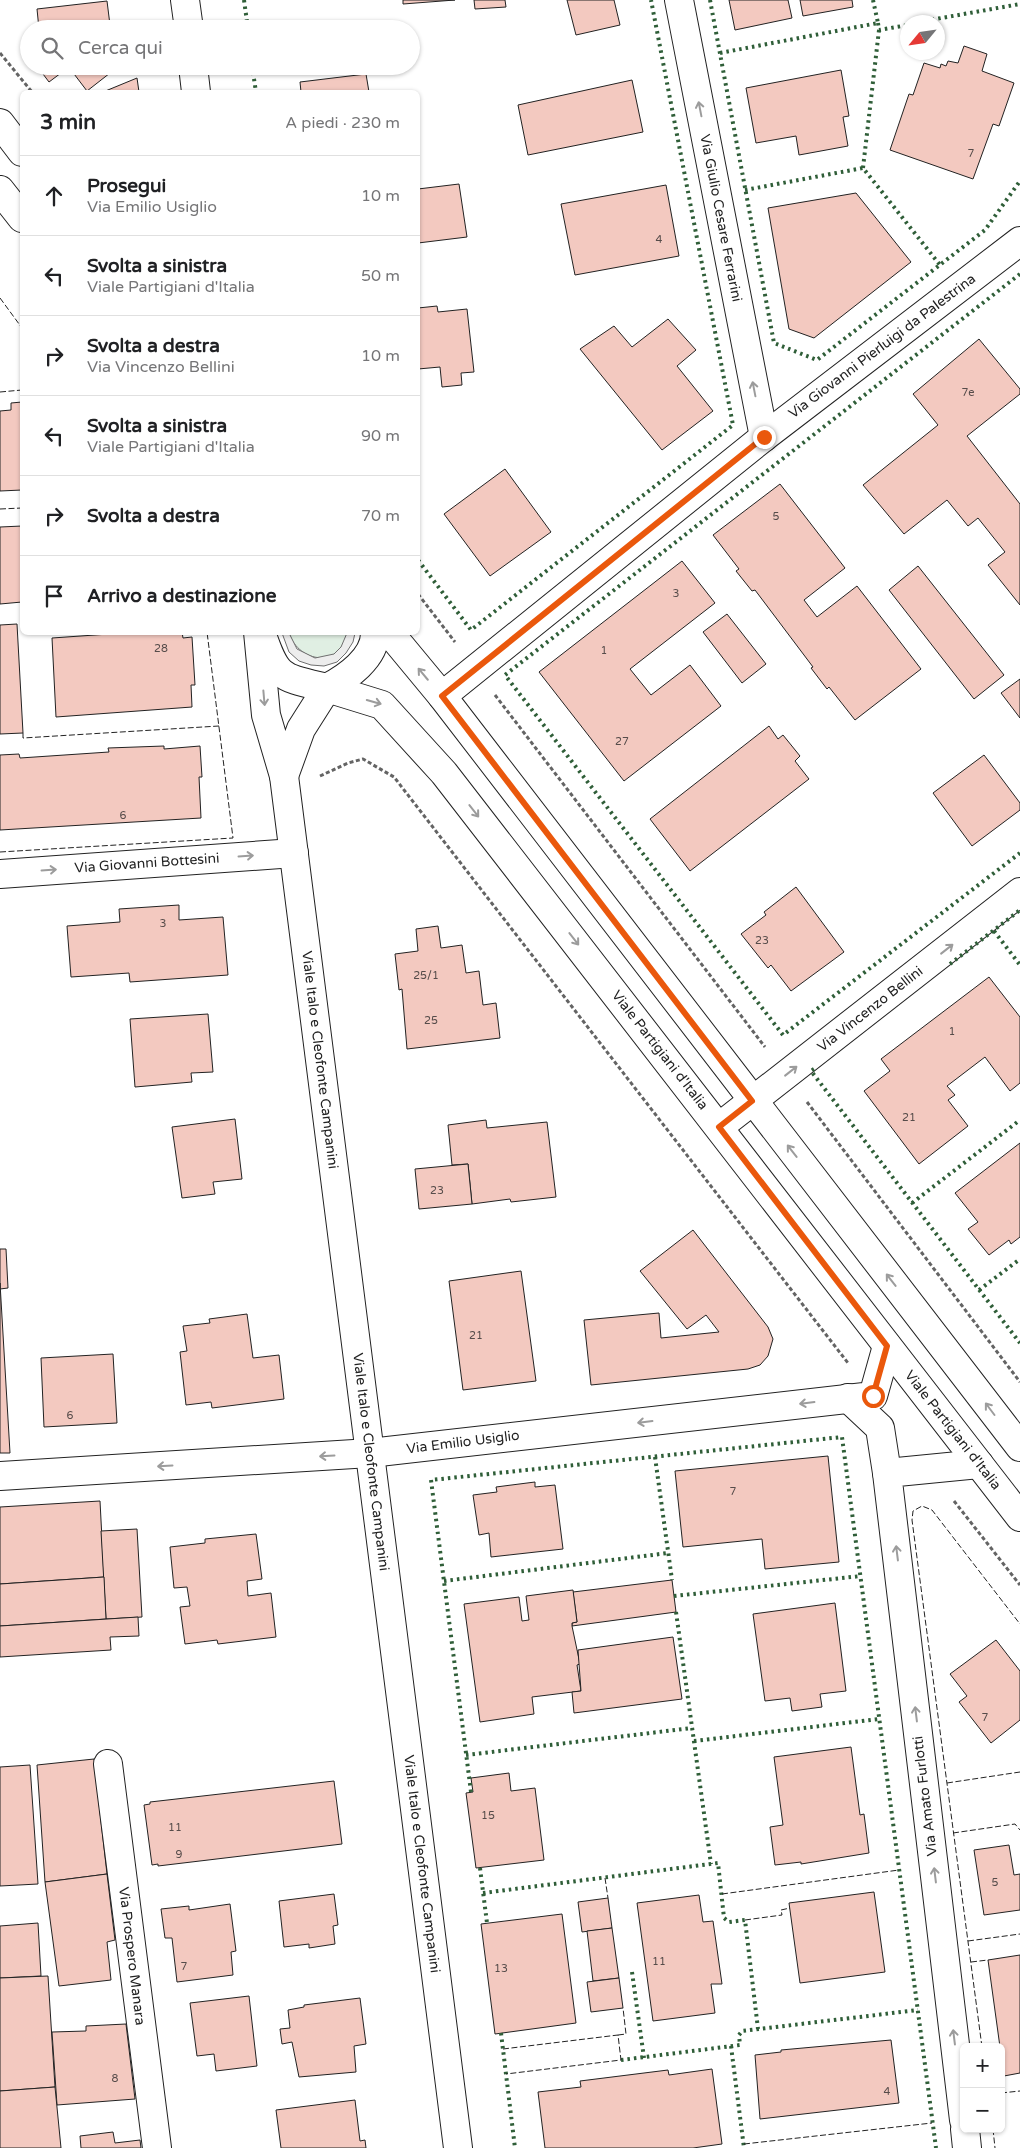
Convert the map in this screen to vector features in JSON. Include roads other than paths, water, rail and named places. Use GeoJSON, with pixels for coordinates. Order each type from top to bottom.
{"type":"FeatureCollection","features":[{"type":"Feature","properties":{"kind":"street"},"geometry":{"type":"LineString","coordinates":[[185,0],[188,20]]}},
{"type":"Feature","properties":{"kind":"street","name":"Via Giulio Cesare Ferrarini"},"geometry":{"type":"LineString","coordinates":[[679,0],[764,437]]}},
{"type":"Feature","properties":{"kind":"street"},"geometry":{"type":"LineString","coordinates":[[194,75],[196,90]]}},
{"type":"Feature","properties":{"kind":"street"},"geometry":{"type":"LineString","coordinates":[[0,123],[20,149]]}},
{"type":"Feature","properties":{"kind":"street"},"geometry":{"type":"LineString","coordinates":[[0,190],[20,215]]}},
{"type":"Feature","properties":{"kind":"street","name":"Via Giovanni Pierluigi da Palestrina"},"geometry":{"type":"LineString","coordinates":[[442,696],[474,668],[764,437],[1020,241]]}},
{"type":"Feature","properties":{"kind":"street","name":"Viale Italo e Cleofonte Campanini"},"geometry":{"type":"LineString","coordinates":[[260,635],[266,715],[284,776],[458,2148]]}},
{"type":"Feature","properties":{"kind":"street","name":"Viale Partigiani d'Italia"},"geometry":{"type":"LineString","coordinates":[[261,635],[272,665],[290,680],[327,688],[382,705],[444,773],[1020,1517]]}},
{"type":"Feature","properties":{"kind":"street"},"geometry":{"type":"LineString","coordinates":[[327,688],[350,676],[362,664],[375,639],[375,635]]}},
{"type":"Feature","properties":{"kind":"street"},"geometry":{"type":"LineString","coordinates":[[391,635],[442,696],[1020,1447]]}},
{"type":"Feature","properties":{"kind":"street","name":"Viale Italo e Cleofonte Campanini"},"geometry":{"type":"LineString","coordinates":[[284,776],[301,729],[327,688]]}},
{"type":"Feature","properties":{"kind":"street","name":"Via Giovanni Bottesini"},"geometry":{"type":"LineString","coordinates":[[0,874],[294,853]]}},
{"type":"Feature","properties":{"kind":"street","name":"Via Vincenzo Bellini"},"geometry":{"type":"LineString","coordinates":[[719,1127],[1020,892]]}},
{"type":"Feature","properties":{"kind":"street"},"geometry":{"type":"LineString","coordinates":[[860,1397],[887,1346]]}},
{"type":"Feature","properties":{"kind":"street","name":"Via Emilio Usiglio"},"geometry":{"type":"LineString","coordinates":[[0,1476],[370,1453],[860,1397]]}},
{"type":"Feature","properties":{"kind":"street","name":"Via Amato Furlotti"},"geometry":{"type":"LineString","coordinates":[[860,1397],[880,1428],[887,1473],[960,2088]]}},
{"type":"Feature","properties":{"kind":"street"},"geometry":{"type":"LineString","coordinates":[[887,1473],[979,1464]]}},
{"type":"Feature","properties":{"kind":"street","name":"Via Prospero Manara"},"geometry":{"type":"LineString","coordinates":[[108,1764],[156,2148]]}},
{"type":"Feature","properties":{"kind":"street"},"geometry":{"type":"LineString","coordinates":[[965,2133],[967,2148]]}}]}
